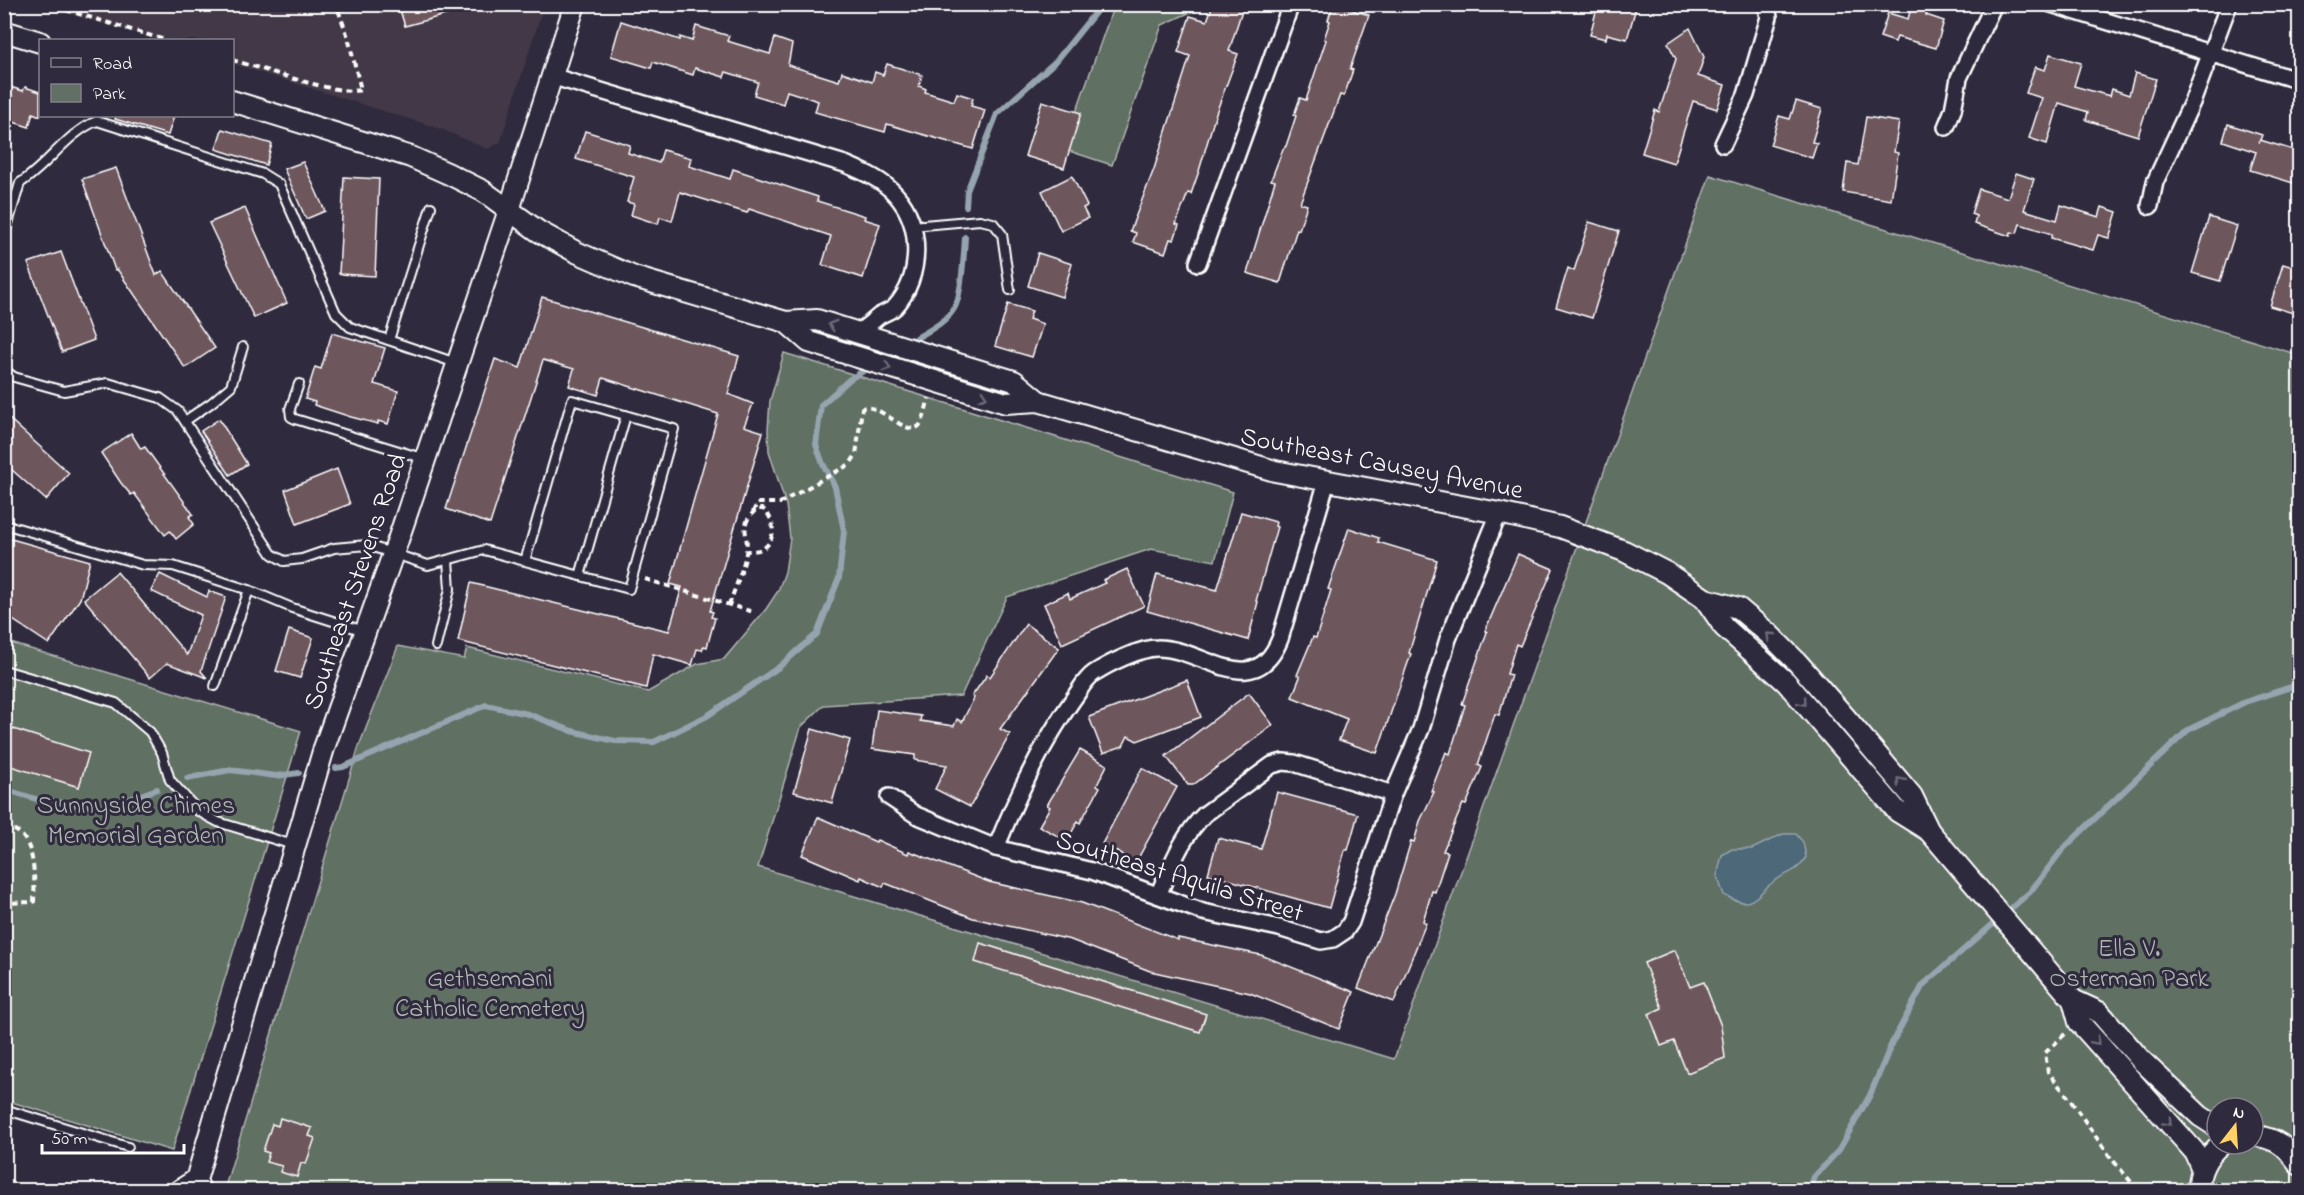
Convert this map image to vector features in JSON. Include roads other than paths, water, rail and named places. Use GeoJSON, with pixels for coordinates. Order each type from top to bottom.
{"type":"FeatureCollection","features":[{"type":"Feature","properties":{"kind":"street","name":"Southeast Stevens Road"},"geometry":{"type":"LineString","coordinates":[[192,1187],[324,748],[393,554],[509,210],[575,4]]}},
{"type":"Feature","properties":{"kind":"street"},"geometry":{"type":"LineString","coordinates":[[1198,263],[1291,4]]}},
{"type":"Feature","properties":{"kind":"street"},"geometry":{"type":"LineString","coordinates":[[1723,144],[1749,84],[1769,17],[1766,4]]}},
{"type":"Feature","properties":{"kind":"street"},"geometry":{"type":"LineString","coordinates":[[1946,127],[1953,110],[1959,78],[1994,4]]}},
{"type":"Feature","properties":{"kind":"street"},"geometry":{"type":"LineString","coordinates":[[2051,4],[2300,81]]}},
{"type":"Feature","properties":{"kind":"street"},"geometry":{"type":"LineString","coordinates":[[2150,206],[2155,182],[2193,100],[2229,4]]}},
{"type":"Feature","properties":{"kind":"street"},"geometry":{"type":"LineString","coordinates":[[5,32],[39,42]]}},
{"type":"Feature","properties":{"kind":"street"},"geometry":{"type":"LineString","coordinates":[[551,76],[845,164],[873,176],[897,196],[912,226],[916,243],[915,262],[908,285],[895,308],[857,333]]}},
{"type":"Feature","properties":{"kind":"street","name":"Southeast Causey Avenue"},"geometry":{"type":"LineString","coordinates":[[234,102],[411,157],[483,191],[538,231],[606,266],[634,277],[786,322],[817,320],[1014,381],[1038,401]]}},
{"type":"Feature","properties":{"kind":"street","name":"Southeast Causey Avenue"},"geometry":{"type":"LineString","coordinates":[[786,322],[809,342],[1006,403],[1038,401],[1275,471],[1499,513],[1560,527],[1624,551],[1667,573],[1706,598],[1738,608],[1798,663],[1912,796],[1929,831],[2073,1000],[2079,1022],[2194,1151],[2202,1169]]}},
{"type":"Feature","properties":{"kind":"street"},"geometry":{"type":"LineString","coordinates":[[996,848],[1007,821],[1056,724],[1093,674],[1133,654],[1157,648],[1170,649],[1237,670],[1259,668],[1268,661],[1274,654],[1280,639],[1327,481]]}},
{"type":"Feature","properties":{"kind":"street","name":"Southeast Aquila Street"},"geometry":{"type":"LineString","coordinates":[[889,797],[916,815],[996,848],[1092,871],[1203,912],[1279,928],[1310,939],[1320,941],[1333,939],[1345,931],[1351,922],[1393,794],[1421,729],[1448,639],[1499,513]]}},
{"type":"Feature","properties":{"kind":"street"},"geometry":{"type":"LineString","coordinates":[[1158,895],[1187,833],[1195,823],[1272,765],[1283,762],[1294,763],[1393,794]]}},
{"type":"Feature","properties":{"kind":"street","name":"Southeast Causey Avenue"},"geometry":{"type":"LineString","coordinates":[[2073,1000],[2099,1012],[2141,1060],[2205,1119]]}},
{"type":"Feature","properties":{"kind":"street"},"geometry":{"type":"LineString","coordinates":[[2265,1137],[2288,1148],[2300,1165]]}},
{"type":"Feature","properties":{"kind":"street"},"geometry":{"type":"LineString","coordinates":[[2199,1191],[2202,1169],[2210,1156]]}},
{"type":"Feature","properties":{"kind":"lane"},"geometry":{"type":"LineString","coordinates":[[4,237],[20,183],[36,173],[84,126],[97,121],[263,174],[279,184],[336,313],[350,327],[457,363]]}},
{"type":"Feature","properties":{"kind":"lane"},"geometry":{"type":"LineString","coordinates":[[389,340],[431,207]]}},
{"type":"Feature","properties":{"kind":"lane"},"geometry":{"type":"LineString","coordinates":[[912,226],[980,220],[993,223],[1002,234],[1010,290]]}},
{"type":"Feature","properties":{"kind":"lane"},"geometry":{"type":"LineString","coordinates":[[185,421],[231,386],[243,347]]}},
{"type":"Feature","properties":{"kind":"lane"},"geometry":{"type":"LineString","coordinates":[[4,370],[14,377],[64,391],[108,383],[160,398],[178,411],[272,554],[284,561],[303,558],[334,548],[367,545],[428,565],[484,550],[629,589],[674,429],[572,400],[525,561]]}},
{"type":"Feature","properties":{"kind":"lane"},"geometry":{"type":"LineString","coordinates":[[299,384],[290,409],[291,417],[425,459]]}},
{"type":"Feature","properties":{"kind":"lane"},"geometry":{"type":"LineString","coordinates":[[580,576],[626,415]]}},
{"type":"Feature","properties":{"kind":"lane"},"geometry":{"type":"LineString","coordinates":[[4,524],[142,565],[173,566],[365,631]]}},
{"type":"Feature","properties":{"kind":"lane"},"geometry":{"type":"LineString","coordinates":[[436,646],[450,589],[448,560]]}},
{"type":"Feature","properties":{"kind":"lane"},"geometry":{"type":"LineString","coordinates":[[215,686],[249,590]]}},
{"type":"Feature","properties":{"kind":"lane"},"geometry":{"type":"LineString","coordinates":[[4,670],[116,704],[150,732],[162,753],[170,780],[198,811],[218,822],[295,846]]}},
{"type":"Feature","properties":{"kind":"lane"},"geometry":{"type":"LineString","coordinates":[[4,1109],[128,1147]]}},
{"type":"Feature","properties":{"kind":"water"},"geometry":{"type":"Polygon","coordinates":[[[1783,834],[1796,834],[1803,842],[1806,857],[1799,866],[1776,880],[1748,902],[1734,900],[1724,895],[1717,876],[1722,855],[1732,849],[1752,849],[1783,834]]]}},
{"type":"Feature","properties":{"kind":"waterway"},"geometry":{"type":"LineString","coordinates":[[966,206],[967,191],[997,114],[1057,60],[1102,4]]}},
{"type":"Feature","properties":{"kind":"waterway"},"geometry":{"type":"LineString","coordinates":[[906,344],[940,324],[955,307],[961,283],[965,237]]}},
{"type":"Feature","properties":{"kind":"waterway"},"geometry":{"type":"LineString","coordinates":[[336,768],[486,705],[528,714],[572,731],[615,741],[654,742],[707,716],[779,667],[817,634],[839,578],[844,531],[835,487],[816,445],[821,405],[850,379],[870,367]]}},
{"type":"Feature","properties":{"kind":"waterway"},"geometry":{"type":"LineString","coordinates":[[1809,1190],[1814,1177],[1839,1150],[1870,1095],[1892,1043],[1923,985],[2030,892],[2063,849],[2188,730],[2245,702],[2300,684]]}},
{"type":"Feature","properties":{"kind":"waterway"},"geometry":{"type":"LineString","coordinates":[[187,778],[230,770],[276,776],[299,773]]}},
{"type":"Feature","properties":{"kind":"waterway"},"geometry":{"type":"LineString","coordinates":[[4,789],[39,800],[105,808],[157,789]]}},
{"type":"Feature","properties":{"kind":"park label","name":"Sunnyside Chimes Memorial Garden"},"geometry":{"type":"Point","coordinates":[136,819]}},
{"type":"Feature","properties":{"kind":"park label","name":"Ella V. Osterman Park"},"geometry":{"type":"Point","coordinates":[2129,962]}},
{"type":"Feature","properties":{"kind":"park label","name":"Gethsemani Catholic Cemetery"},"geometry":{"type":"Point","coordinates":[490,992]}}]}
